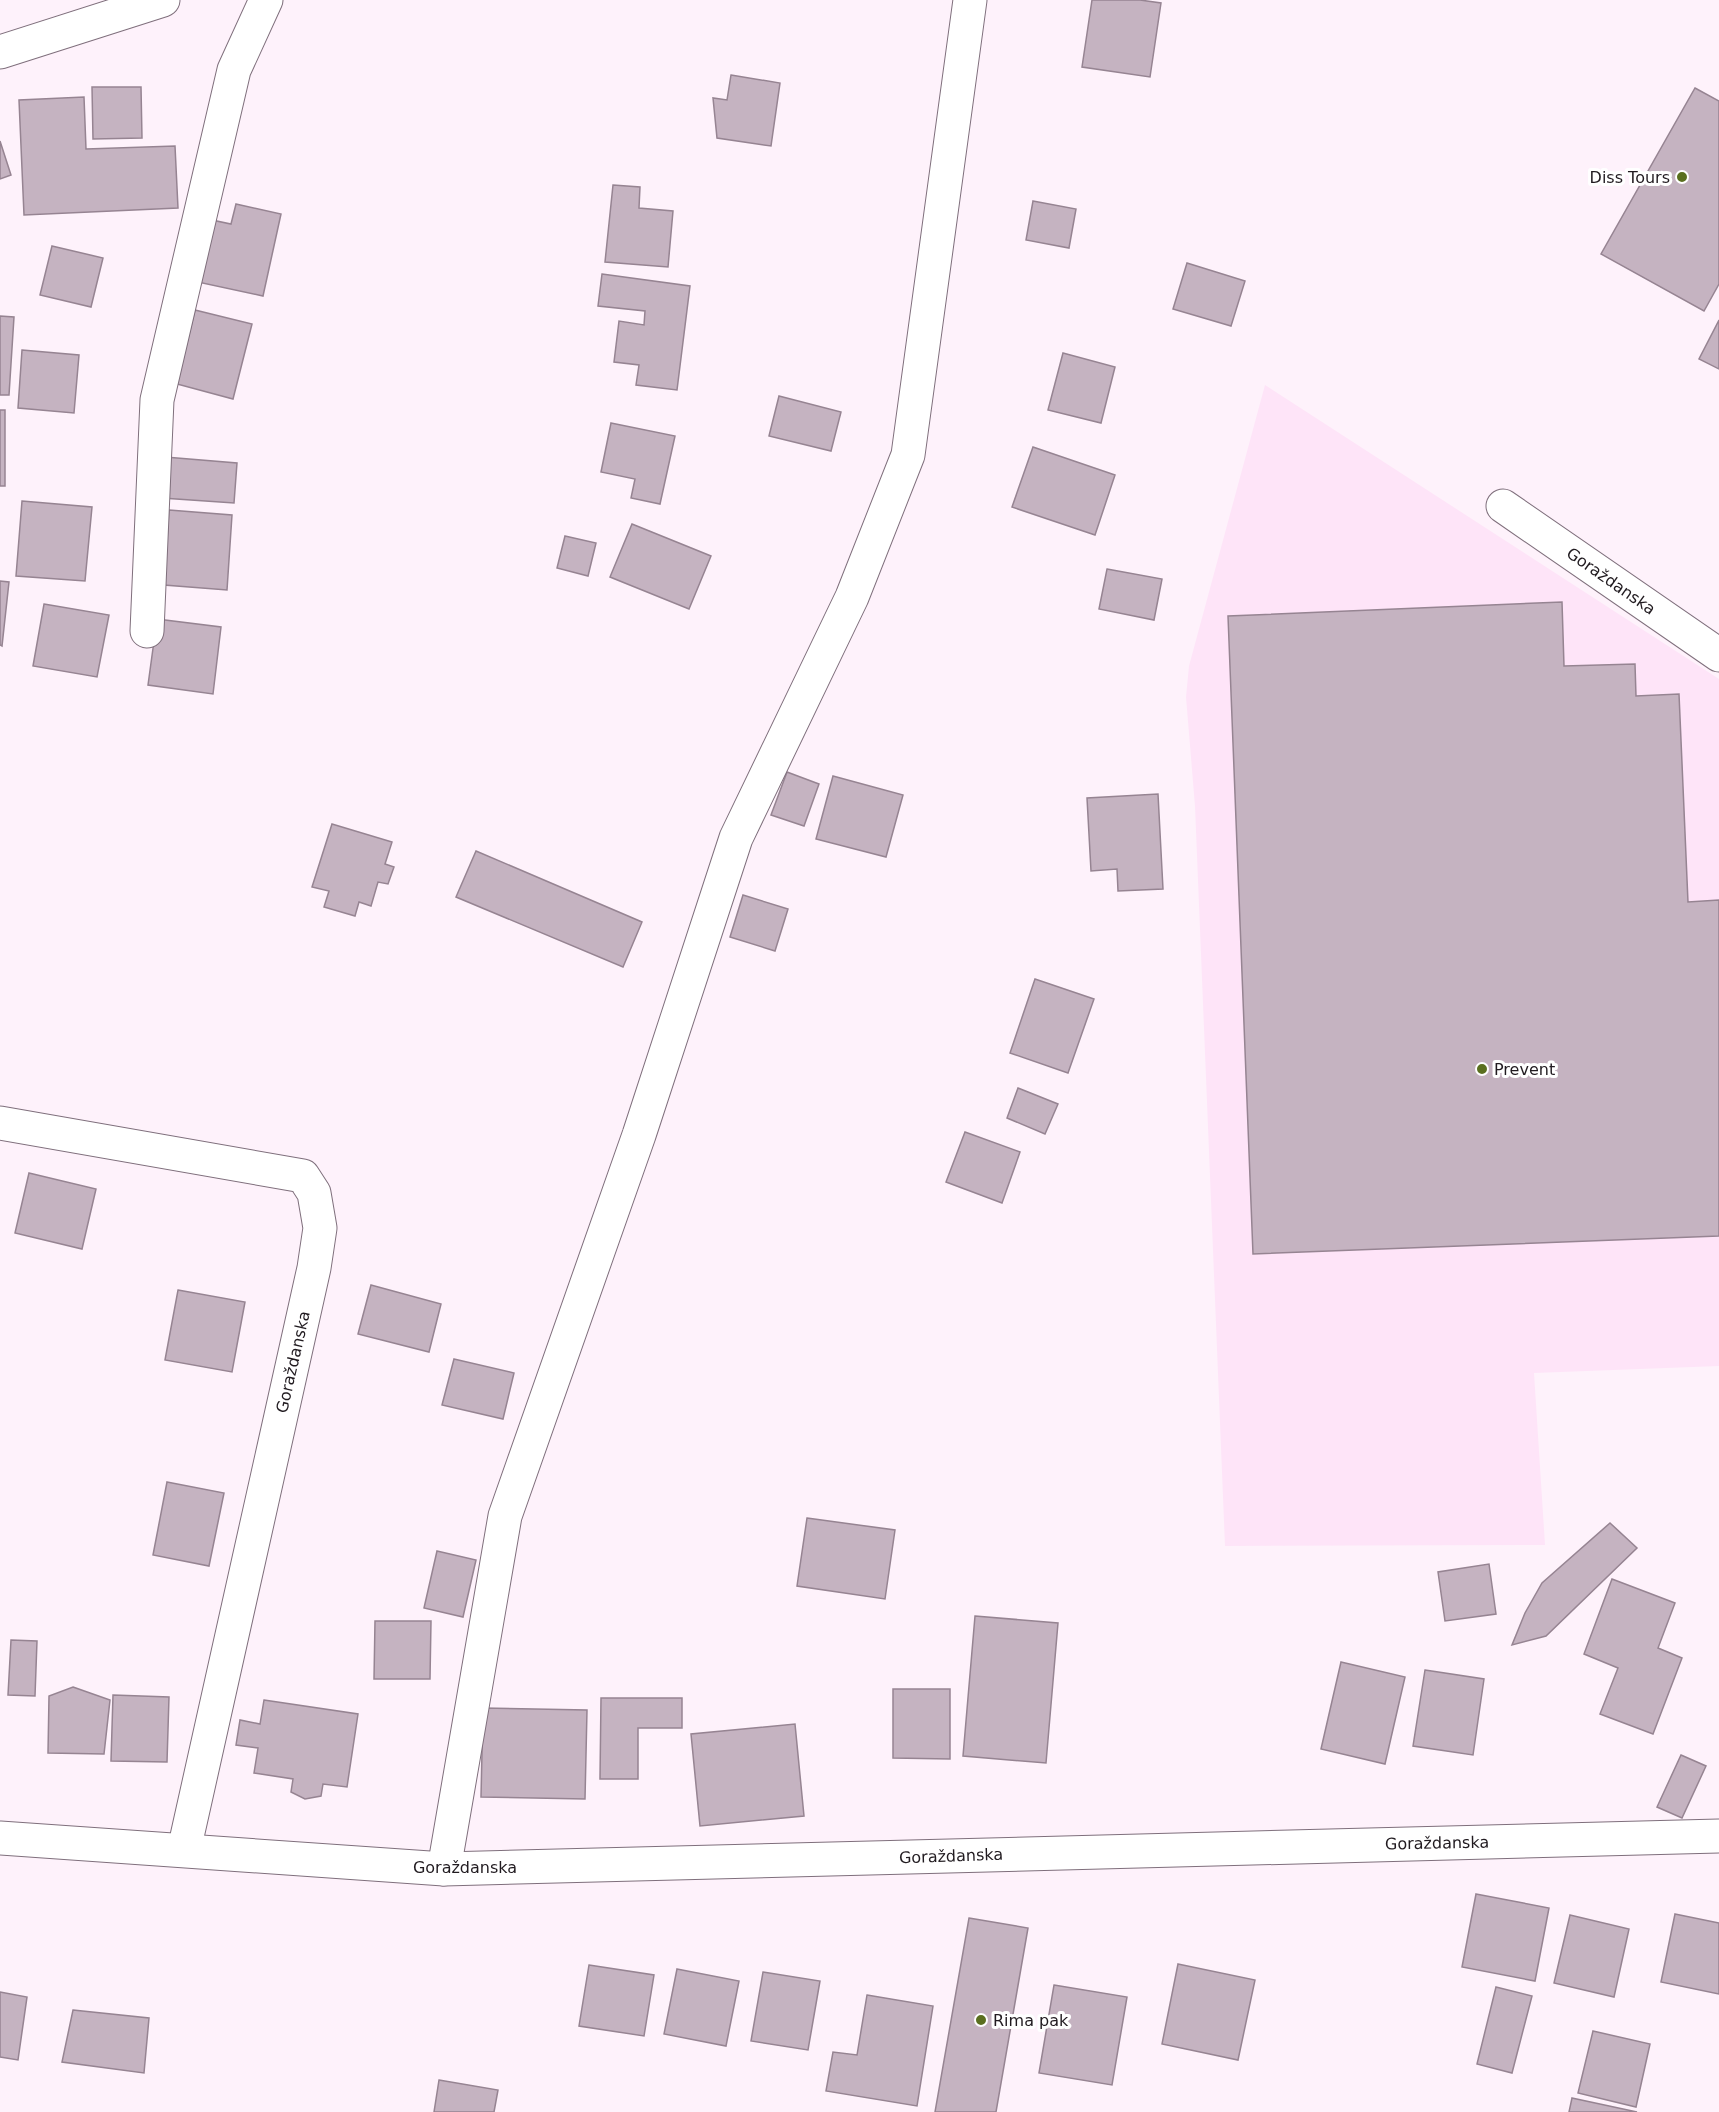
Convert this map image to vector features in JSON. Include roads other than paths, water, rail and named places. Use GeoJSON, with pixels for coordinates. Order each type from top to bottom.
{"type":"FeatureCollection","features":[{"type":"Feature","properties":{"kind":"street"},"geometry":{"type":"LineString","coordinates":[[0,52],[163,0]]}},
{"type":"Feature","properties":{"kind":"street"},"geometry":{"type":"LineString","coordinates":[[147,631],[157,400],[234,70],[266,0]]}},
{"type":"Feature","properties":{"kind":"street"},"geometry":{"type":"LineString","coordinates":[[444,1869],[505,1516],[639,1134],[736,838],[852,597],[908,455],[970,0]]}},
{"type":"Feature","properties":{"kind":"street","name":"Goraždanska"},"geometry":{"type":"LineString","coordinates":[[1503,506],[1719,655]]}},
{"type":"Feature","properties":{"kind":"street","name":"Goraždanska"},"geometry":{"type":"LineString","coordinates":[[0,1123],[303,1176],[314,1193],[320,1228],[314,1268],[184,1850]]}},
{"type":"Feature","properties":{"kind":"street","name":"Goraždanska"},"geometry":{"type":"LineString","coordinates":[[0,1838],[444,1869],[1719,1836]]}},
{"type":"Feature","properties":{"kind":"place","name":"Diss Tours"},"geometry":{"type":"Point","coordinates":[1682,177]}},
{"type":"Feature","properties":{"kind":"place","name":"Prevent"},"geometry":{"type":"Point","coordinates":[1482,1069]}},
{"type":"Feature","properties":{"kind":"place","name":"Rima pak"},"geometry":{"type":"Point","coordinates":[981,2020]}}]}
